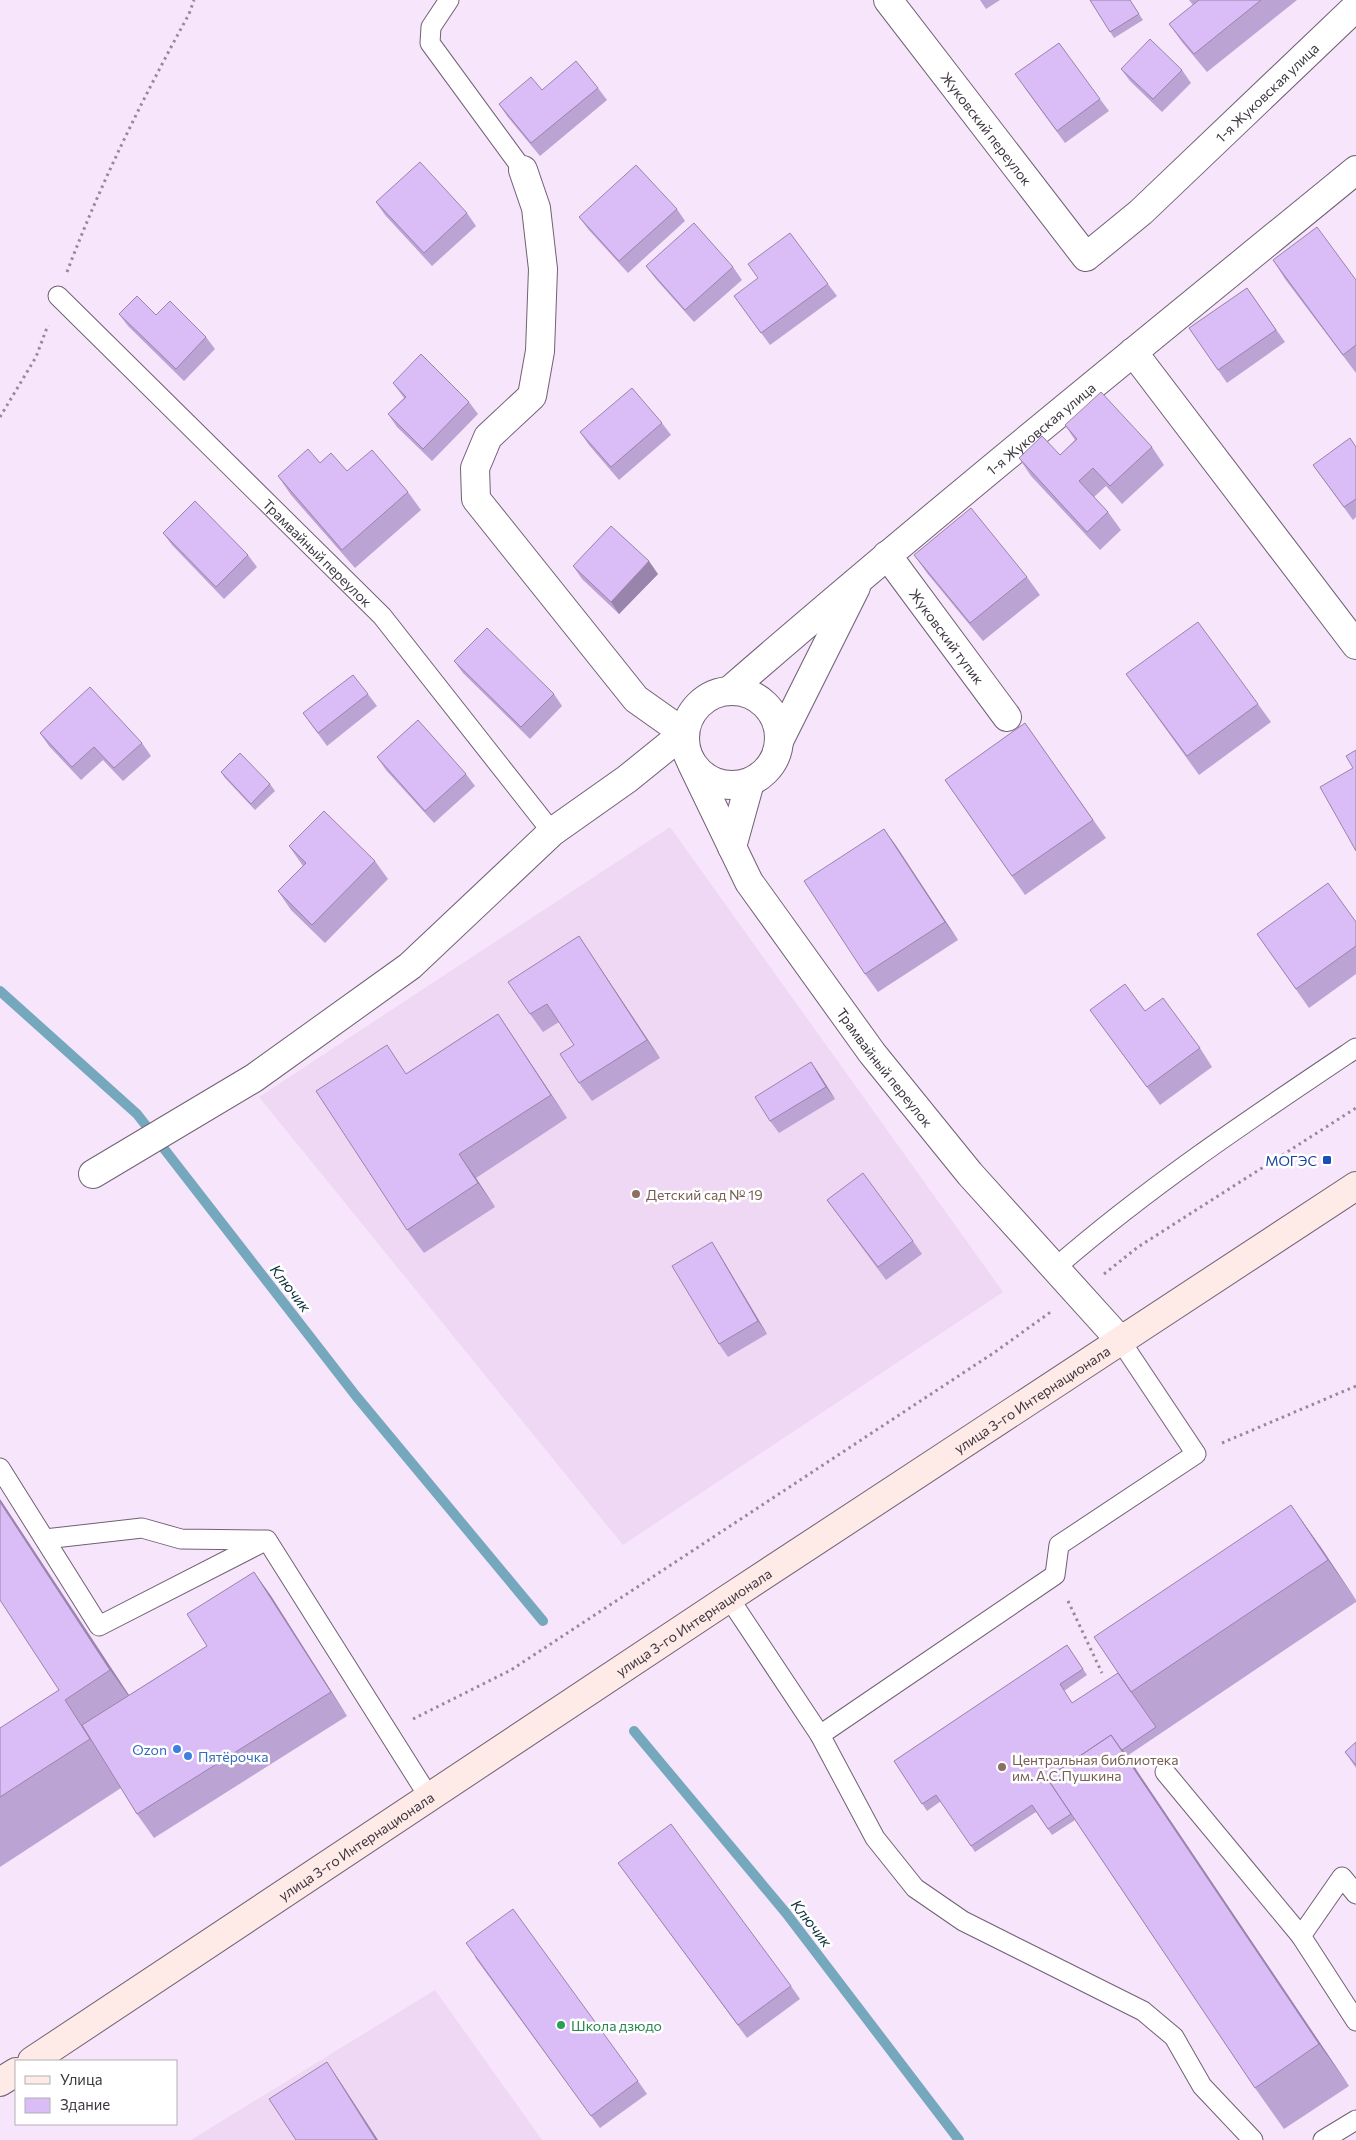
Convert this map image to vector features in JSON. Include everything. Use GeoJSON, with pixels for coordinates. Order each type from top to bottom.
{"type":"FeatureCollection","features":[{"type":"Feature","properties":{"kind":"main road","name":"улица 3-го Интернационала"},"geometry":{"type":"LineString","coordinates":[[34,2060],[729,1598],[1356,1186]]}},
{"type":"Feature","properties":{"kind":"main road"},"geometry":{"type":"LineString","coordinates":[[0,2082],[15,2073]]}},
{"type":"Feature","properties":{"kind":"street","name":"Жуковский переулок"},"geometry":{"type":"LineString","coordinates":[[888,0],[1086,257]]}},
{"type":"Feature","properties":{"kind":"street","name":"1-я Жуковская улица"},"geometry":{"type":"LineString","coordinates":[[1086,257],[1147,206],[1356,7]]}},
{"type":"Feature","properties":{"kind":"street"},"geometry":{"type":"LineString","coordinates":[[523,170],[536,208],[542,269],[540,350],[532,396],[488,437],[475,468],[476,499],[636,699],[684,733]]}},
{"type":"Feature","properties":{"kind":"street","name":"1-я Жуковская улица"},"geometry":{"type":"LineString","coordinates":[[730,690],[861,576],[1356,170]]}},
{"type":"Feature","properties":{"kind":"street"},"geometry":{"type":"LineString","coordinates":[[1133,352],[1356,645]]}},
{"type":"Feature","properties":{"kind":"street","name":"Жуковский тупик"},"geometry":{"type":"LineString","coordinates":[[887,555],[1007,717]]}},
{"type":"Feature","properties":{"kind":"street"},"geometry":{"type":"LineString","coordinates":[[780,741],[778,725],[770,710],[761,700],[747,692],[730,690],[714,694],[700,702],[688,717],[684,733],[685,749],[692,764],[703,776],[717,783],[733,786],[750,782],[764,774],[775,757],[780,741],[861,576]]}},
{"type":"Feature","properties":{"kind":"street"},"geometry":{"type":"LineString","coordinates":[[93,1174],[254,1078],[410,966],[552,832],[627,779],[684,733]]}},
{"type":"Feature","properties":{"kind":"street","name":"Трамвайный переулок"},"geometry":{"type":"LineString","coordinates":[[692,764],[749,882],[872,1053],[970,1174],[1120,1340]]}},
{"type":"Feature","properties":{"kind":"street"},"geometry":{"type":"LineString","coordinates":[[732,847],[750,782]]}},
{"type":"Feature","properties":{"kind":"lane"},"geometry":{"type":"LineString","coordinates":[[449,0],[431,27],[430,44],[523,170]]}},
{"type":"Feature","properties":{"kind":"lane","name":"Трамвайный переулок"},"geometry":{"type":"LineString","coordinates":[[58,296],[382,616],[552,832]]}},
{"type":"Feature","properties":{"kind":"lane"},"geometry":{"type":"LineString","coordinates":[[1055,1268],[1109,1221],[1247,1121],[1356,1048]]}},
{"type":"Feature","properties":{"kind":"lane"},"geometry":{"type":"LineString","coordinates":[[820,1735],[1055,1575],[1059,1545],[1196,1454],[1120,1340]]}},
{"type":"Feature","properties":{"kind":"lane"},"geometry":{"type":"LineString","coordinates":[[0,1468],[98,1626],[267,1540]]}},
{"type":"Feature","properties":{"kind":"lane"},"geometry":{"type":"LineString","coordinates":[[45,1539],[142,1528],[181,1539],[267,1540]]}},
{"type":"Feature","properties":{"kind":"lane"},"geometry":{"type":"LineString","coordinates":[[267,1540],[429,1797]]}},
{"type":"Feature","properties":{"kind":"lane"},"geometry":{"type":"LineString","coordinates":[[729,1598],[820,1735],[875,1838],[915,1888],[963,1921],[1143,2011],[1174,2037],[1202,2086],[1253,2140]]}},
{"type":"Feature","properties":{"kind":"lane"},"geometry":{"type":"LineString","coordinates":[[1165,1772],[1301,1936],[1356,2021]]}},
{"type":"Feature","properties":{"kind":"lane"},"geometry":{"type":"LineString","coordinates":[[1301,1936],[1342,1877],[1356,1894]]}},
{"type":"Feature","properties":{"kind":"lane"},"geometry":{"type":"LineString","coordinates":[[1323,2140],[1356,2120]]}},
{"type":"Feature","properties":{"kind":"path"},"geometry":{"type":"LineString","coordinates":[[0,417],[36,358],[84,228],[139,106],[190,14],[194,0]]}},
{"type":"Feature","properties":{"kind":"path"},"geometry":{"type":"LineString","coordinates":[[389,1732],[511,1670],[995,1352],[1078,1293],[1138,1247],[1356,1108]]}},
{"type":"Feature","properties":{"kind":"path"},"geometry":{"type":"LineString","coordinates":[[1196,1454],[1356,1386]]}},
{"type":"Feature","properties":{"kind":"path"},"geometry":{"type":"LineString","coordinates":[[1055,1575],[1102,1673]]}},
{"type":"Feature","properties":{"kind":"shaded area","name":"Детский сад № 19"},"geometry":{"type":"Polygon","coordinates":[[[670,827],[1003,1292],[623,1545],[259,1097],[670,827]]]}},
{"type":"Feature","properties":{"kind":"shaded area"},"geometry":{"type":"Polygon","coordinates":[[[435,1990],[542,2140],[191,2140],[435,1990]]]}},
{"type":"Feature","properties":{"kind":"building"},"geometry":{"type":"Polygon","coordinates":[[[1090,0],[1130,0],[1139,14],[1110,32],[1090,0]]]}},
{"type":"Feature","properties":{"kind":"building"},"geometry":{"type":"Polygon","coordinates":[[[1199,0],[1261,0],[1194,54],[1169,24],[1199,0]]]}},
{"type":"Feature","properties":{"kind":"building"},"geometry":{"type":"Polygon","coordinates":[[[1150,39],[1182,70],[1153,99],[1121,69],[1150,39]]]}},
{"type":"Feature","properties":{"kind":"building"},"geometry":{"type":"Polygon","coordinates":[[[1059,43],[1100,99],[1057,131],[1015,74],[1059,43]]]}},
{"type":"Feature","properties":{"kind":"building"},"geometry":{"type":"Polygon","coordinates":[[[576,61],[598,88],[531,143],[499,104],[531,77],[542,90],[576,61]]]}},
{"type":"Feature","properties":{"kind":"building"},"geometry":{"type":"Polygon","coordinates":[[[420,162],[467,213],[424,253],[376,202],[420,162]]]}},
{"type":"Feature","properties":{"kind":"building"},"geometry":{"type":"Polygon","coordinates":[[[636,165],[677,209],[619,261],[579,217],[636,165]]]}},
{"type":"Feature","properties":{"kind":"building"},"geometry":{"type":"Polygon","coordinates":[[[694,223],[733,267],[685,310],[646,266],[694,223]]]}},
{"type":"Feature","properties":{"kind":"building"},"geometry":{"type":"Polygon","coordinates":[[[1317,227],[1356,280],[1356,345],[1343,355],[1273,260],[1317,227]]]}},
{"type":"Feature","properties":{"kind":"building"},"geometry":{"type":"Polygon","coordinates":[[[790,233],[828,284],[761,333],[734,296],[758,278],[748,264],[790,233]]]}},
{"type":"Feature","properties":{"kind":"building"},"geometry":{"type":"Polygon","coordinates":[[[1247,288],[1276,330],[1218,370],[1189,328],[1247,288]]]}},
{"type":"Feature","properties":{"kind":"building"},"geometry":{"type":"Polygon","coordinates":[[[137,296],[156,315],[170,301],[206,337],[176,369],[119,314],[137,296]]]}},
{"type":"Feature","properties":{"kind":"building"},"geometry":{"type":"Polygon","coordinates":[[[421,354],[469,402],[423,449],[388,414],[406,397],[393,383],[421,354]]]}},
{"type":"Feature","properties":{"kind":"building"},"geometry":{"type":"Polygon","coordinates":[[[632,388],[662,423],[611,467],[580,432],[632,388]]]}},
{"type":"Feature","properties":{"kind":"building"},"geometry":{"type":"Polygon","coordinates":[[[1101,392],[1152,447],[1110,486],[1093,468],[1079,481],[1108,512],[1087,532],[1019,458],[1042,436],[1060,455],[1077,439],[1065,425],[1101,392]]]}},
{"type":"Feature","properties":{"kind":"building"},"geometry":{"type":"Polygon","coordinates":[[[1350,438],[1356,447],[1356,499],[1344,507],[1313,465],[1350,438]]]}},
{"type":"Feature","properties":{"kind":"building"},"geometry":{"type":"Polygon","coordinates":[[[308,449],[320,463],[331,453],[347,471],[372,450],[408,492],[342,550],[278,476],[308,449]]]}},
{"type":"Feature","properties":{"kind":"building"},"geometry":{"type":"Polygon","coordinates":[[[195,501],[248,555],[216,587],[163,533],[195,501]]]}},
{"type":"Feature","properties":{"kind":"building"},"geometry":{"type":"Polygon","coordinates":[[[971,508],[1027,577],[970,623],[914,555],[971,508]]]}},
{"type":"Feature","properties":{"kind":"building"},"geometry":{"type":"Polygon","coordinates":[[[611,526],[649,561],[611,602],[573,566],[611,526]]]}},
{"type":"Feature","properties":{"kind":"building"},"geometry":{"type":"Polygon","coordinates":[[[1198,622],[1258,704],[1187,756],[1126,674],[1198,622]]]}},
{"type":"Feature","properties":{"kind":"building"},"geometry":{"type":"Polygon","coordinates":[[[487,628],[554,694],[521,727],[454,661],[487,628]]]}},
{"type":"Feature","properties":{"kind":"building"},"geometry":{"type":"Polygon","coordinates":[[[353,675],[368,694],[318,733],[303,713],[353,675]]]}},
{"type":"Feature","properties":{"kind":"building"},"geometry":{"type":"Polygon","coordinates":[[[90,687],[142,743],[114,768],[94,747],[72,767],[40,733],[90,687]]]}},
{"type":"Feature","properties":{"kind":"building"},"geometry":{"type":"Polygon","coordinates":[[[418,720],[466,774],[425,811],[377,757],[418,720]]]}},
{"type":"Feature","properties":{"kind":"building"},"geometry":{"type":"Polygon","coordinates":[[[1025,723],[1093,820],[1012,876],[945,780],[1025,723]]]}},
{"type":"Feature","properties":{"kind":"building"},"geometry":{"type":"Polygon","coordinates":[[[1356,750],[1356,851],[1320,787],[1353,768],[1346,756],[1356,750]]]}},
{"type":"Feature","properties":{"kind":"building"},"geometry":{"type":"Polygon","coordinates":[[[240,753],[270,784],[251,804],[221,772],[240,753]]]}},
{"type":"Feature","properties":{"kind":"building"},"geometry":{"type":"Polygon","coordinates":[[[324,811],[375,861],[312,925],[278,891],[306,863],[289,846],[324,811]]]}},
{"type":"Feature","properties":{"kind":"building"},"geometry":{"type":"Polygon","coordinates":[[[884,829],[945,922],[865,974],[804,881],[884,829]]]}},
{"type":"Feature","properties":{"kind":"building"},"geometry":{"type":"Polygon","coordinates":[[[1328,883],[1356,922],[1356,946],[1296,989],[1257,934],[1328,883]]]}},
{"type":"Feature","properties":{"kind":"building"},"geometry":{"type":"Polygon","coordinates":[[[579,936],[647,1040],[579,1083],[560,1054],[574,1045],[547,1004],[530,1014],[508,982],[579,936]]]}},
{"type":"Feature","properties":{"kind":"building"},"geometry":{"type":"Polygon","coordinates":[[[1125,984],[1145,1011],[1163,998],[1200,1048],[1147,1087],[1090,1010],[1125,984]]]}},
{"type":"Feature","properties":{"kind":"building"},"geometry":{"type":"Polygon","coordinates":[[[498,1014],[551,1095],[459,1154],[478,1183],[407,1230],[316,1091],[387,1045],[406,1074],[498,1014]]]}},
{"type":"Feature","properties":{"kind":"building"},"geometry":{"type":"Polygon","coordinates":[[[811,1062],[826,1087],[770,1121],[755,1097],[811,1062]]]}},
{"type":"Feature","properties":{"kind":"building"},"geometry":{"type":"Polygon","coordinates":[[[863,1173],[913,1241],[878,1267],[827,1200],[863,1173]]]}},
{"type":"Feature","properties":{"kind":"building"},"geometry":{"type":"Polygon","coordinates":[[[712,1242],[758,1321],[719,1344],[672,1266],[712,1242]]]}},
{"type":"Feature","properties":{"kind":"building"},"geometry":{"type":"Polygon","coordinates":[[[0,1502],[110,1670],[65,1700],[90,1739],[0,1797],[0,1728],[59,1690],[0,1600],[0,1502]]]}},
{"type":"Feature","properties":{"kind":"building"},"geometry":{"type":"Polygon","coordinates":[[[1291,1505],[1328,1560],[1131,1692],[1094,1637],[1291,1505]]]}},
{"type":"Feature","properties":{"kind":"building"},"geometry":{"type":"Polygon","coordinates":[[[254,1572],[331,1692],[137,1814],[82,1725],[207,1646],[187,1614],[254,1572]]]}},
{"type":"Feature","properties":{"kind":"building"},"geometry":{"type":"Polygon","coordinates":[[[1067,1645],[1083,1669],[1060,1684],[1072,1703],[1118,1673],[1156,1727],[1122,1750],[1136,1770],[1111,1735],[1047,1778],[1071,1814],[1048,1829],[1032,1805],[971,1846],[936,1795],[922,1804],[894,1761],[1067,1645]]]}},
{"type":"Feature","properties":{"kind":"building"},"geometry":{"type":"Polygon","coordinates":[[[1111,1735],[1319,2044],[1255,2088],[1047,1778],[1111,1735]]]}},
{"type":"Feature","properties":{"kind":"building"},"geometry":{"type":"Polygon","coordinates":[[[1356,1742],[1356,1765],[1345,1752],[1356,1742]]]}},
{"type":"Feature","properties":{"kind":"building"},"geometry":{"type":"Polygon","coordinates":[[[671,1824],[791,1986],[738,2025],[618,1863],[671,1824]]]}},
{"type":"Feature","properties":{"kind":"building","name":"Школа дзюдо"},"geometry":{"type":"Polygon","coordinates":[[[513,1909],[638,2081],[591,2116],[466,1943],[513,1909]]]}},
{"type":"Feature","properties":{"kind":"building"},"geometry":{"type":"Polygon","coordinates":[[[327,2062],[376,2140],[296,2140],[269,2099],[327,2062]]]}},
{"type":"Feature","properties":{"kind":"waterway","name":"Ключик"},"geometry":{"type":"LineString","coordinates":[[0,991],[137,1114],[356,1396],[543,1621]]}},
{"type":"Feature","properties":{"kind":"waterway","name":"Ключик"},"geometry":{"type":"LineString","coordinates":[[634,1731],[786,1913],[959,2140]]}},
{"type":"Feature","properties":{"kind":"place","name":"МОГЭС"},"geometry":{"type":"Point","coordinates":[1327,1160]}},
{"type":"Feature","properties":{"kind":"place","name":"Детский сад № 19"},"geometry":{"type":"Point","coordinates":[636,1194]}},
{"type":"Feature","properties":{"kind":"place","name":"Ozon"},"geometry":{"type":"Point","coordinates":[177,1749]}},
{"type":"Feature","properties":{"kind":"place","name":"Пятёрочка"},"geometry":{"type":"Point","coordinates":[188,1756]}},
{"type":"Feature","properties":{"kind":"place","name":"Центральная библиотека им. А.С.Пушкина"},"geometry":{"type":"Point","coordinates":[1002,1767]}},
{"type":"Feature","properties":{"kind":"place","name":"Школа дзюдо"},"geometry":{"type":"Point","coordinates":[561,2025]}}]}
